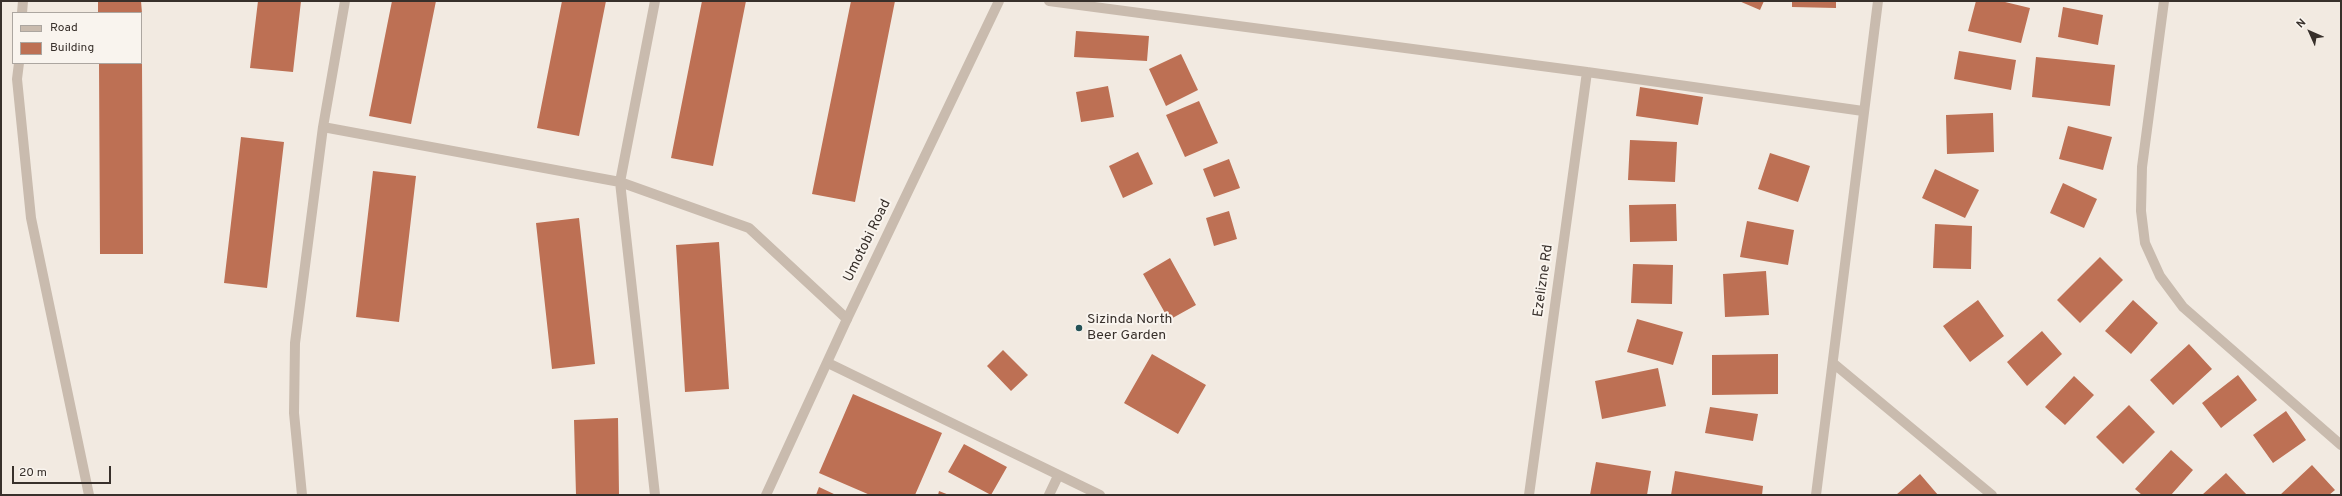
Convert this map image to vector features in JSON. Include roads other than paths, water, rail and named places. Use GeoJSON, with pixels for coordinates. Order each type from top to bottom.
{"type":"FeatureCollection","features":[{"type":"Feature","properties":{"kind":"street"},"geometry":{"type":"LineString","coordinates":[[22,12],[23,1]]}},
{"type":"Feature","properties":{"kind":"street"},"geometry":{"type":"LineString","coordinates":[[302,495],[294,413],[295,343],[323,127],[345,1]]}},
{"type":"Feature","properties":{"kind":"street"},"geometry":{"type":"LineString","coordinates":[[655,1],[620,182],[655,495]]}},
{"type":"Feature","properties":{"kind":"street","name":"Umotobi Road"},"geometry":{"type":"LineString","coordinates":[[766,495],[847,319],[999,1]]}},
{"type":"Feature","properties":{"kind":"street"},"geometry":{"type":"LineString","coordinates":[[1050,1],[1587,72],[1863,111]]}},
{"type":"Feature","properties":{"kind":"street"},"geometry":{"type":"LineString","coordinates":[[1816,495],[1878,1]]}},
{"type":"Feature","properties":{"kind":"street"},"geometry":{"type":"LineString","coordinates":[[2164,1],[2142,167],[2141,211],[2145,243],[2160,276],[2183,307],[2341,444]]}},
{"type":"Feature","properties":{"kind":"street"},"geometry":{"type":"LineString","coordinates":[[19,64],[18,79],[30,218],[89,495]]}},
{"type":"Feature","properties":{"kind":"street","name":"Ezelizne Rd"},"geometry":{"type":"LineString","coordinates":[[1529,495],[1587,72]]}},
{"type":"Feature","properties":{"kind":"street"},"geometry":{"type":"LineString","coordinates":[[323,127],[620,182],[749,228],[847,319]]}},
{"type":"Feature","properties":{"kind":"street"},"geometry":{"type":"LineString","coordinates":[[828,363],[1058,476],[1100,495]]}},
{"type":"Feature","properties":{"kind":"street"},"geometry":{"type":"LineString","coordinates":[[1833,363],[1992,495]]}},
{"type":"Feature","properties":{"kind":"street"},"geometry":{"type":"LineString","coordinates":[[1049,495],[1058,476]]}},
{"type":"Feature","properties":{"kind":"place","name":"Sizinda North Beer Garden"},"geometry":{"type":"Point","coordinates":[1079,328]}}]}
